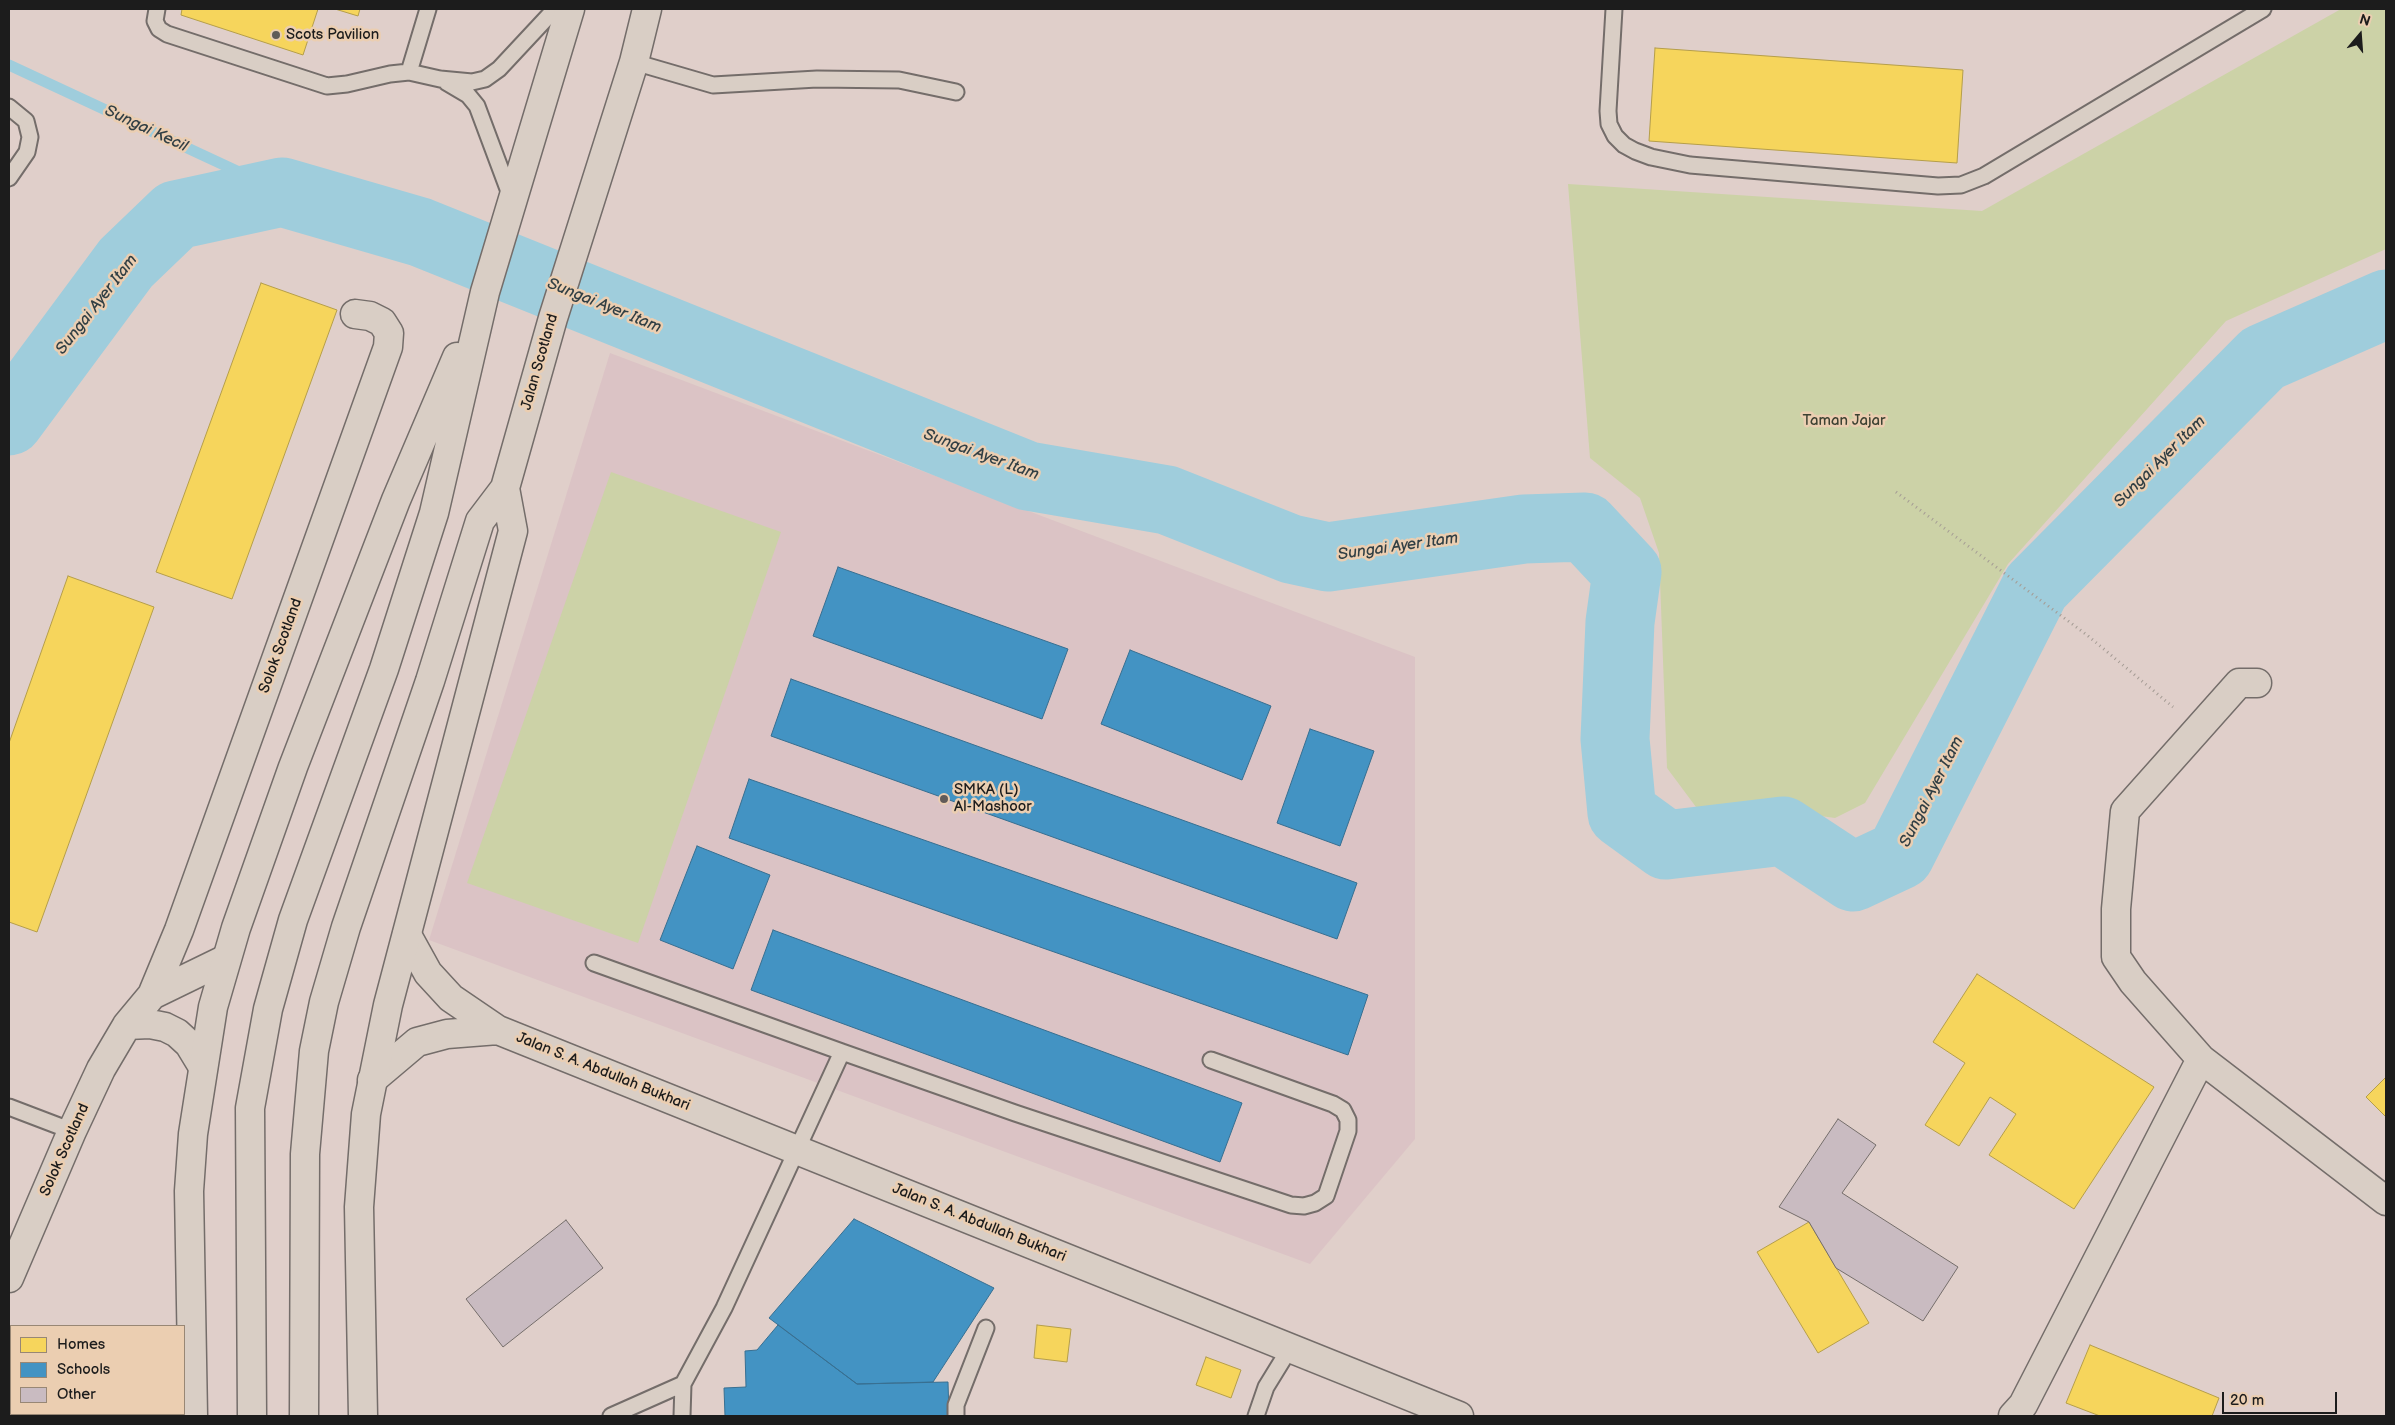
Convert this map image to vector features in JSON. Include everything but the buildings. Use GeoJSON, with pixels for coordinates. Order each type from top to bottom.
{"type":"FeatureCollection","features":[{"type":"Feature","properties":{"kind":"main road"},"geometry":{"type":"LineString","coordinates":[[252,1416],[250,1108],[277,972],[293,920],[384,669],[434,513],[485,292],[570,9]]}},
{"type":"Feature","properties":{"kind":"main road","name":"Jalan Scotland"},"geometry":{"type":"LineString","coordinates":[[304,1416],[305,1154],[314,1051],[324,1002],[346,927],[430,681],[480,521],[505,488],[553,318],[634,62],[647,9]]}},
{"type":"Feature","properties":{"kind":"main road"},"geometry":{"type":"LineString","coordinates":[[193,1416],[189,1191],[193,1134],[214,1007],[226,958],[293,767],[393,509],[485,292]]}},
{"type":"Feature","properties":{"kind":"main road","name":"Solok Scotland"},"geometry":{"type":"LineString","coordinates":[[9,1278],[72,1131],[101,1069],[127,1025],[152,995],[179,930],[388,346],[389,333],[382,322],[370,316],[355,314]]}},
{"type":"Feature","properties":{"kind":"main road"},"geometry":{"type":"LineString","coordinates":[[363,1416],[360,1207],[362,1146],[372,1080],[388,1005],[513,531],[505,488]]}},
{"type":"Feature","properties":{"kind":"main road"},"geometry":{"type":"LineString","coordinates":[[2256,683],[2239,683],[2125,811],[2116,909],[2116,957],[2133,982],[2201,1058],[2386,1201]]}},
{"type":"Feature","properties":{"kind":"main road","name":"Jalan S. A. Abdullah Bukhari"},"geometry":{"type":"LineString","coordinates":[[407,935],[428,973],[451,998],[498,1030],[1459,1416]]}},
{"type":"Feature","properties":{"kind":"main road","name":"Solok Scotland"},"geometry":{"type":"LineString","coordinates":[[152,995],[226,958]]}},
{"type":"Feature","properties":{"kind":"main road"},"geometry":{"type":"LineString","coordinates":[[127,1025],[150,1024],[166,1026],[189,1044],[203,1067]]}},
{"type":"Feature","properties":{"kind":"main road","name":"Jalan S. A. Abdullah Bukhari"},"geometry":{"type":"LineString","coordinates":[[372,1080],[417,1042],[447,1034],[498,1030]]}},
{"type":"Feature","properties":{"kind":"main road"},"geometry":{"type":"LineString","coordinates":[[2013,1416],[2023,1405],[2201,1058]]}},
{"type":"Feature","properties":{"kind":"lane"},"geometry":{"type":"LineString","coordinates":[[157,9],[155,21],[159,29],[167,34],[327,86],[409,72],[440,79],[472,82],[485,79],[499,70],[555,9]]}},
{"type":"Feature","properties":{"kind":"lane"},"geometry":{"type":"LineString","coordinates":[[409,72],[428,9]]}},
{"type":"Feature","properties":{"kind":"lane"},"geometry":{"type":"LineString","coordinates":[[1614,9],[1608,111],[1609,124],[1615,136],[1624,145],[1635,151],[1690,165],[1938,186],[1961,185],[1984,176],[2264,9]]}},
{"type":"Feature","properties":{"kind":"lane"},"geometry":{"type":"LineString","coordinates":[[634,62],[713,85],[817,79],[899,80],[956,92]]}},
{"type":"Feature","properties":{"kind":"lane"},"geometry":{"type":"LineString","coordinates":[[440,79],[468,95],[477,106],[510,205]]}},
{"type":"Feature","properties":{"kind":"lane"},"geometry":{"type":"LineString","coordinates":[[9,107],[26,121],[30,137],[27,152],[9,178]]}},
{"type":"Feature","properties":{"kind":"lane"},"geometry":{"type":"LineString","coordinates":[[594,963],[1015,1113],[1291,1205],[1304,1206],[1315,1203],[1326,1196],[1348,1131],[1348,1120],[1343,1110],[1333,1104],[1211,1060]]}},
{"type":"Feature","properties":{"kind":"lane"},"geometry":{"type":"LineString","coordinates":[[682,1416],[683,1384],[724,1308],[842,1052]]}},
{"type":"Feature","properties":{"kind":"lane"},"geometry":{"type":"LineString","coordinates":[[9,1107],[72,1131]]}},
{"type":"Feature","properties":{"kind":"lane"},"geometry":{"type":"LineString","coordinates":[[956,1416],[956,1405],[986,1328]]}},
{"type":"Feature","properties":{"kind":"lane"},"geometry":{"type":"LineString","coordinates":[[1256,1416],[1266,1387],[1290,1348]]}},
{"type":"Feature","properties":{"kind":"lane"},"geometry":{"type":"LineString","coordinates":[[611,1416],[683,1384]]}},
{"type":"Feature","properties":{"kind":"path"},"geometry":{"type":"LineString","coordinates":[[1896,492],[2087,635],[2199,729]]}},
{"type":"Feature","properties":{"kind":"shaded area","name":"SMKA (L) Al-Mashoor"},"geometry":{"type":"Polygon","coordinates":[[[610,353],[1415,657],[1415,1139],[1310,1264],[429,940],[610,353]]]}},
{"type":"Feature","properties":{"kind":"green space","name":"Taman Jajar"},"geometry":{"type":"Polygon","coordinates":[[[2341,9],[2386,9],[2386,249],[2226,321],[2008,564],[1865,803],[1835,818],[1756,807],[1696,807],[1667,768],[1659,553],[1640,498],[1590,458],[1568,184],[1982,211],[2341,9]]]}},
{"type":"Feature","properties":{"kind":"green space"},"geometry":{"type":"Polygon","coordinates":[[[611,472],[781,532],[638,943],[467,883],[611,472]]]}},
{"type":"Feature","properties":{"kind":"waterway","name":"Sungai Kecil"},"geometry":{"type":"LineString","coordinates":[[9,65],[282,192]]}},
{"type":"Feature","properties":{"kind":"waterway","name":"Sungai Ayer Itam"},"geometry":{"type":"LineString","coordinates":[[9,421],[126,263],[176,215],[282,192],[420,232],[1028,476],[1167,500],[1291,549],[1328,557],[1524,529],[1585,527],[1627,572],[1620,622],[1615,739],[1622,813],[1666,845],[1783,831],[1853,877],[1900,855],[2036,587],[2263,358],[2386,304]]}},
{"type":"Feature","properties":{"kind":"place","name":"Scots Pavilion"},"geometry":{"type":"Point","coordinates":[276,35]}},
{"type":"Feature","properties":{"kind":"place","name":"SMKA (L) Al-Mashoor"},"geometry":{"type":"Point","coordinates":[944,799]}}]}
